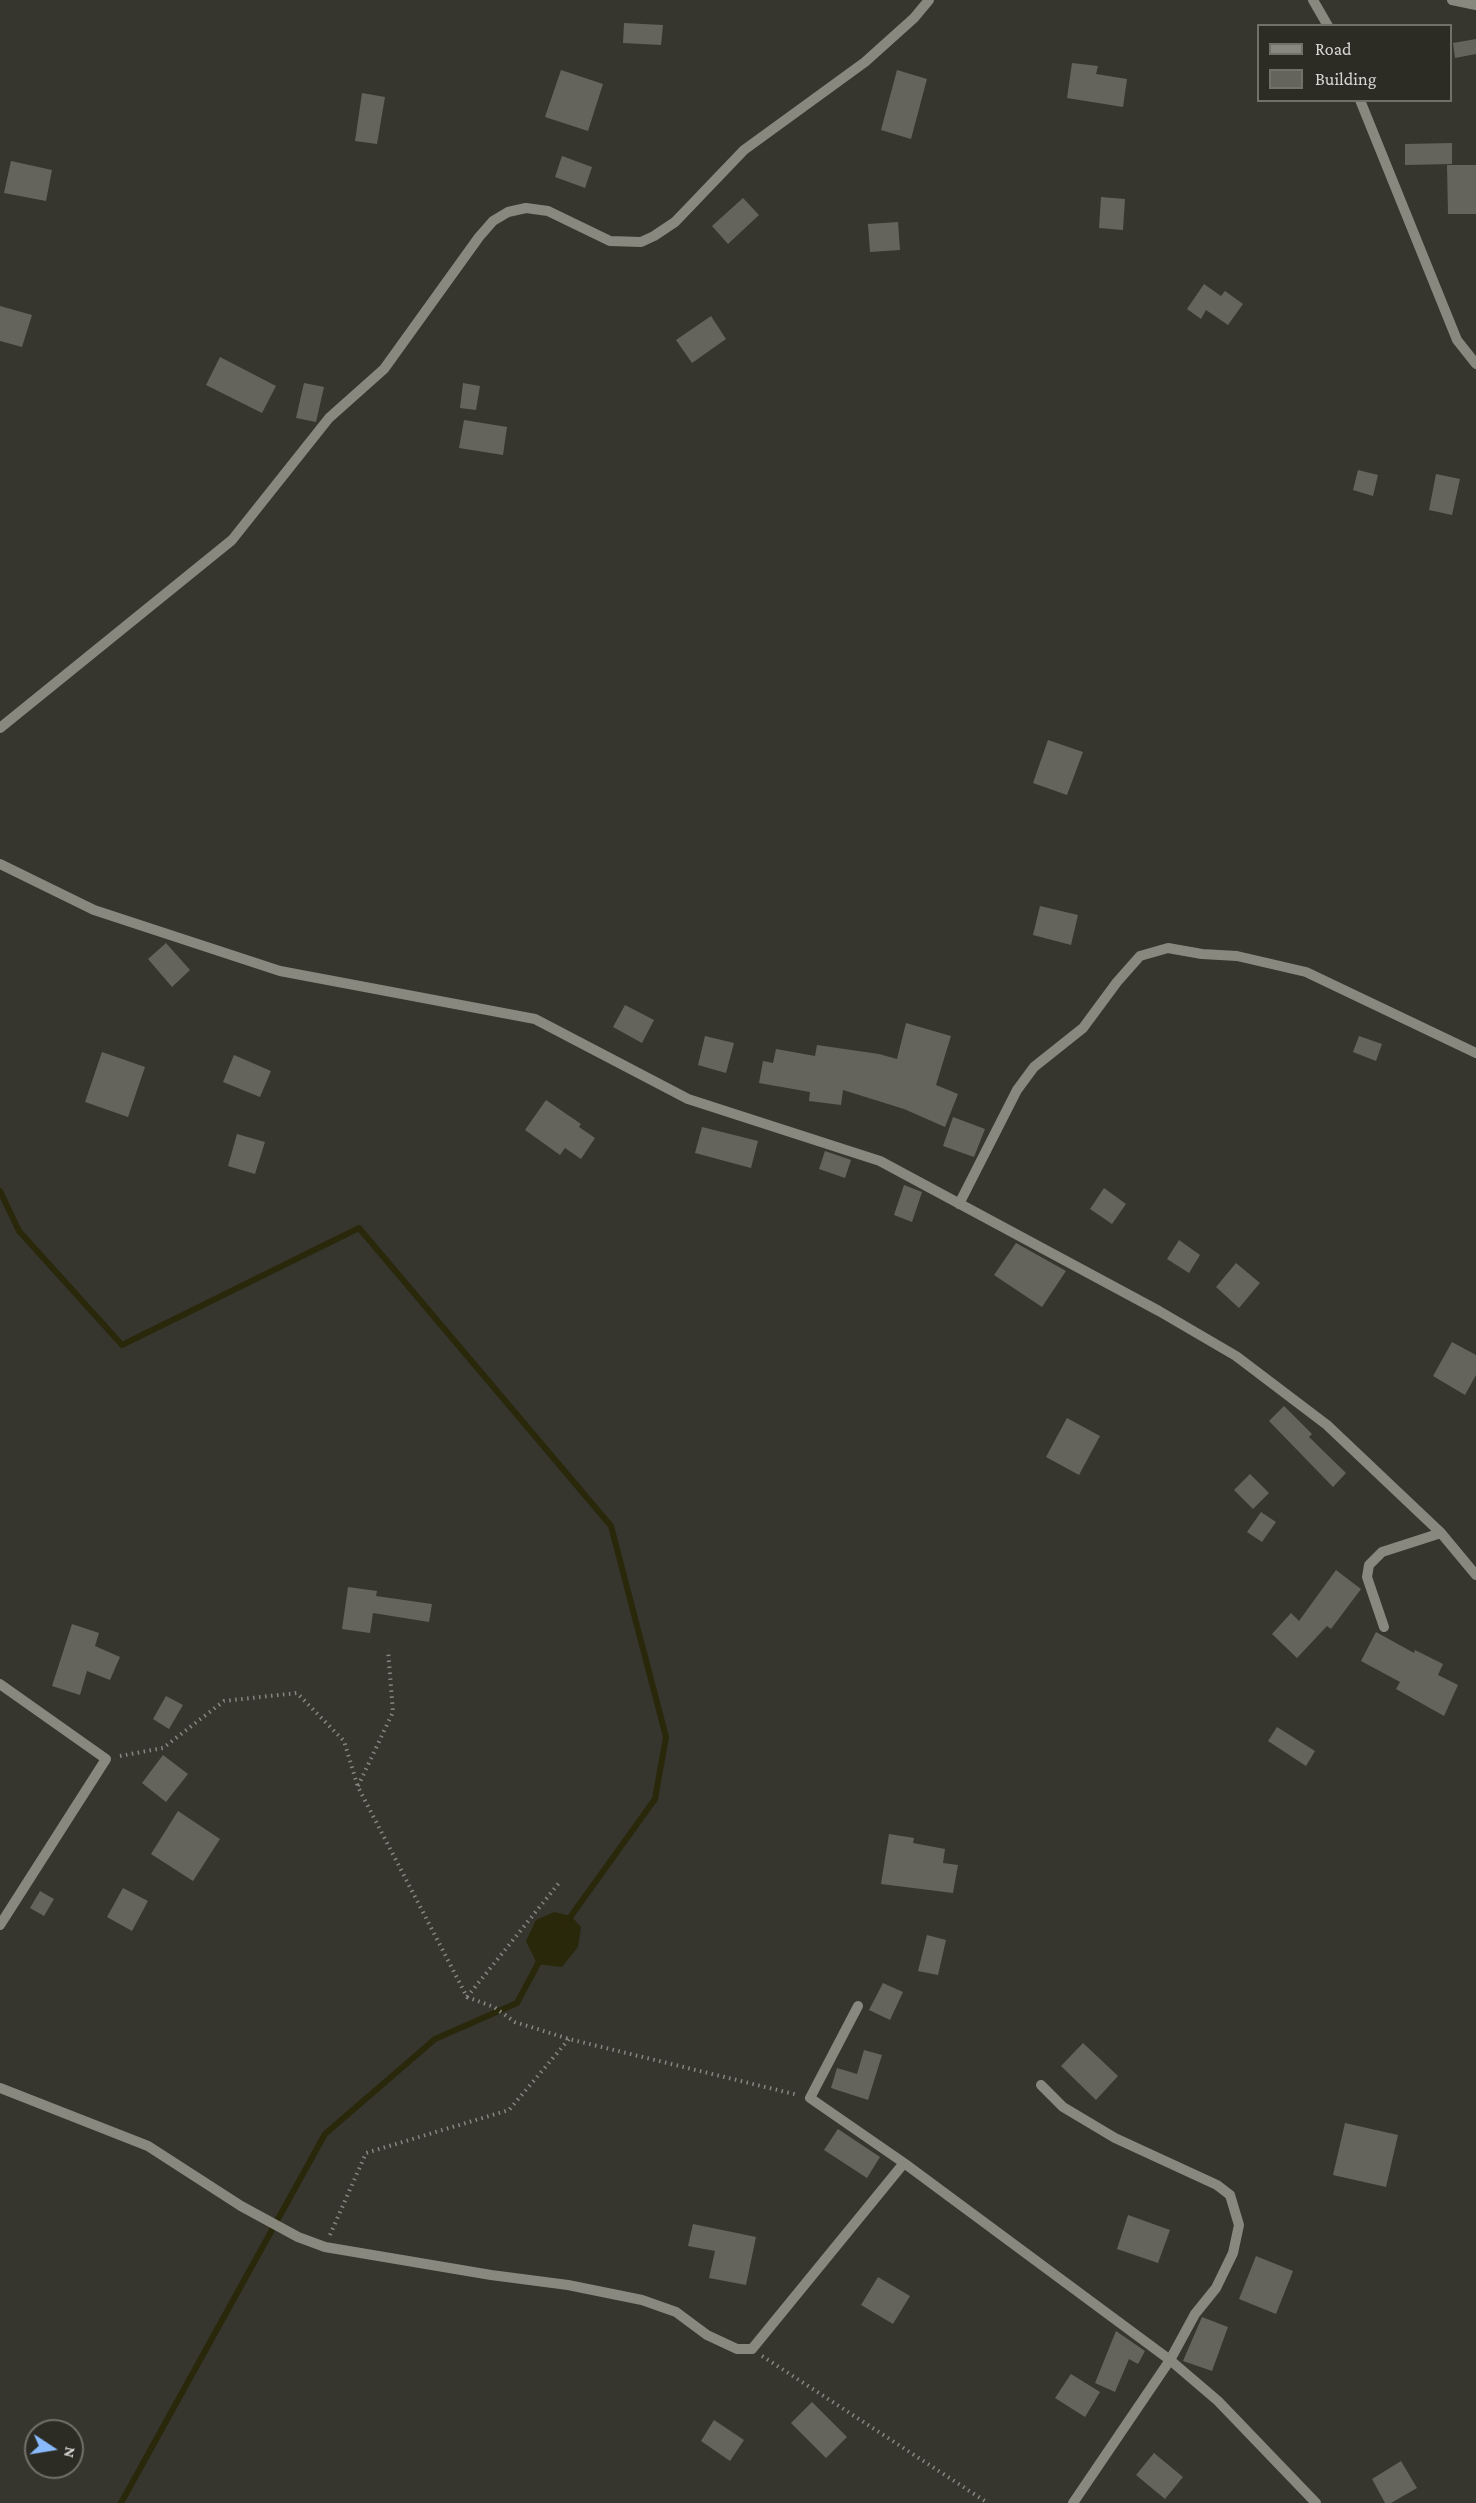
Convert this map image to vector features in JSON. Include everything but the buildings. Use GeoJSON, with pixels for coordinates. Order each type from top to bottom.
{"type":"FeatureCollection","features":[{"type":"Feature","properties":{"kind":"street"},"geometry":{"type":"LineString","coordinates":[[0,728],[232,540],[328,418],[384,369],[478,237],[493,221],[508,212],[526,208],[548,211],[610,241],[640,242],[654,236],[675,222],[744,150],[865,62],[914,18],[929,0]]}},
{"type":"Feature","properties":{"kind":"street"},"geometry":{"type":"LineString","coordinates":[[1313,0],[1327,24]]}},
{"type":"Feature","properties":{"kind":"street"},"geometry":{"type":"LineString","coordinates":[[1452,0],[1476,4]]}},
{"type":"Feature","properties":{"kind":"street"},"geometry":{"type":"LineString","coordinates":[[1360,102],[1457,340],[1476,364]]}},
{"type":"Feature","properties":{"kind":"street"},"geometry":{"type":"LineString","coordinates":[[0,864],[94,910],[280,971],[535,1018],[688,1099],[880,1161],[1236,1356],[1327,1425],[1441,1533],[1476,1575]]}},
{"type":"Feature","properties":{"kind":"street"},"geometry":{"type":"LineString","coordinates":[[959,1204],[1017,1090],[1034,1067],[1083,1028],[1117,982],[1140,956],[1168,948],[1202,954],[1237,956],[1306,972],[1476,1053]]}},
{"type":"Feature","properties":{"kind":"street"},"geometry":{"type":"LineString","coordinates":[[1384,1627],[1367,1577],[1369,1565],[1382,1552],[1441,1533]]}},
{"type":"Feature","properties":{"kind":"street"},"geometry":{"type":"LineString","coordinates":[[0,1684],[106,1759],[0,1925]]}},
{"type":"Feature","properties":{"kind":"street"},"geometry":{"type":"LineString","coordinates":[[858,2006],[810,2098],[904,2163],[1170,2360],[1218,2401],[1316,2503]]}},
{"type":"Feature","properties":{"kind":"street"},"geometry":{"type":"LineString","coordinates":[[1041,2085],[1063,2107],[1115,2139],[1216,2185],[1230,2195],[1239,2225],[1233,2253],[1216,2288],[1195,2314],[1170,2360],[1073,2503]]}},
{"type":"Feature","properties":{"kind":"street"},"geometry":{"type":"LineString","coordinates":[[0,2088],[148,2146],[242,2206],[298,2237],[325,2247],[491,2275],[568,2284],[642,2300],[676,2312],[707,2335],[737,2349],[752,2349],[904,2163]]}},
{"type":"Feature","properties":{"kind":"path"},"geometry":{"type":"LineString","coordinates":[[357,1787],[393,1712],[388,1650]]}},
{"type":"Feature","properties":{"kind":"path"},"geometry":{"type":"LineString","coordinates":[[106,1759],[163,1748],[224,1701],[297,1693],[344,1740],[357,1787],[467,1997],[494,2007],[515,2022],[569,2039],[810,2098]]}},
{"type":"Feature","properties":{"kind":"path"},"geometry":{"type":"LineString","coordinates":[[467,1997],[559,1883]]}},
{"type":"Feature","properties":{"kind":"path"},"geometry":{"type":"LineString","coordinates":[[325,2247],[366,2153],[509,2110],[569,2039]]}},
{"type":"Feature","properties":{"kind":"path"},"geometry":{"type":"LineString","coordinates":[[752,2349],[988,2503]]}},
{"type":"Feature","properties":{"kind":"shaded area"},"geometry":{"type":"Polygon","coordinates":[[[554,1912],[571,1916],[581,1927],[578,1947],[562,1967],[537,1964],[526,1941],[536,1920],[554,1912]]]}},
{"type":"Feature","properties":{"kind":"waterway"},"geometry":{"type":"LineString","coordinates":[[0,1191],[19,1231],[122,1345],[359,1228],[611,1526],[666,1737],[655,1799],[566,1923]]}},
{"type":"Feature","properties":{"kind":"waterway"},"geometry":{"type":"LineString","coordinates":[[121,2503],[325,2134],[435,2039],[517,2003],[541,1958]]}}]}
